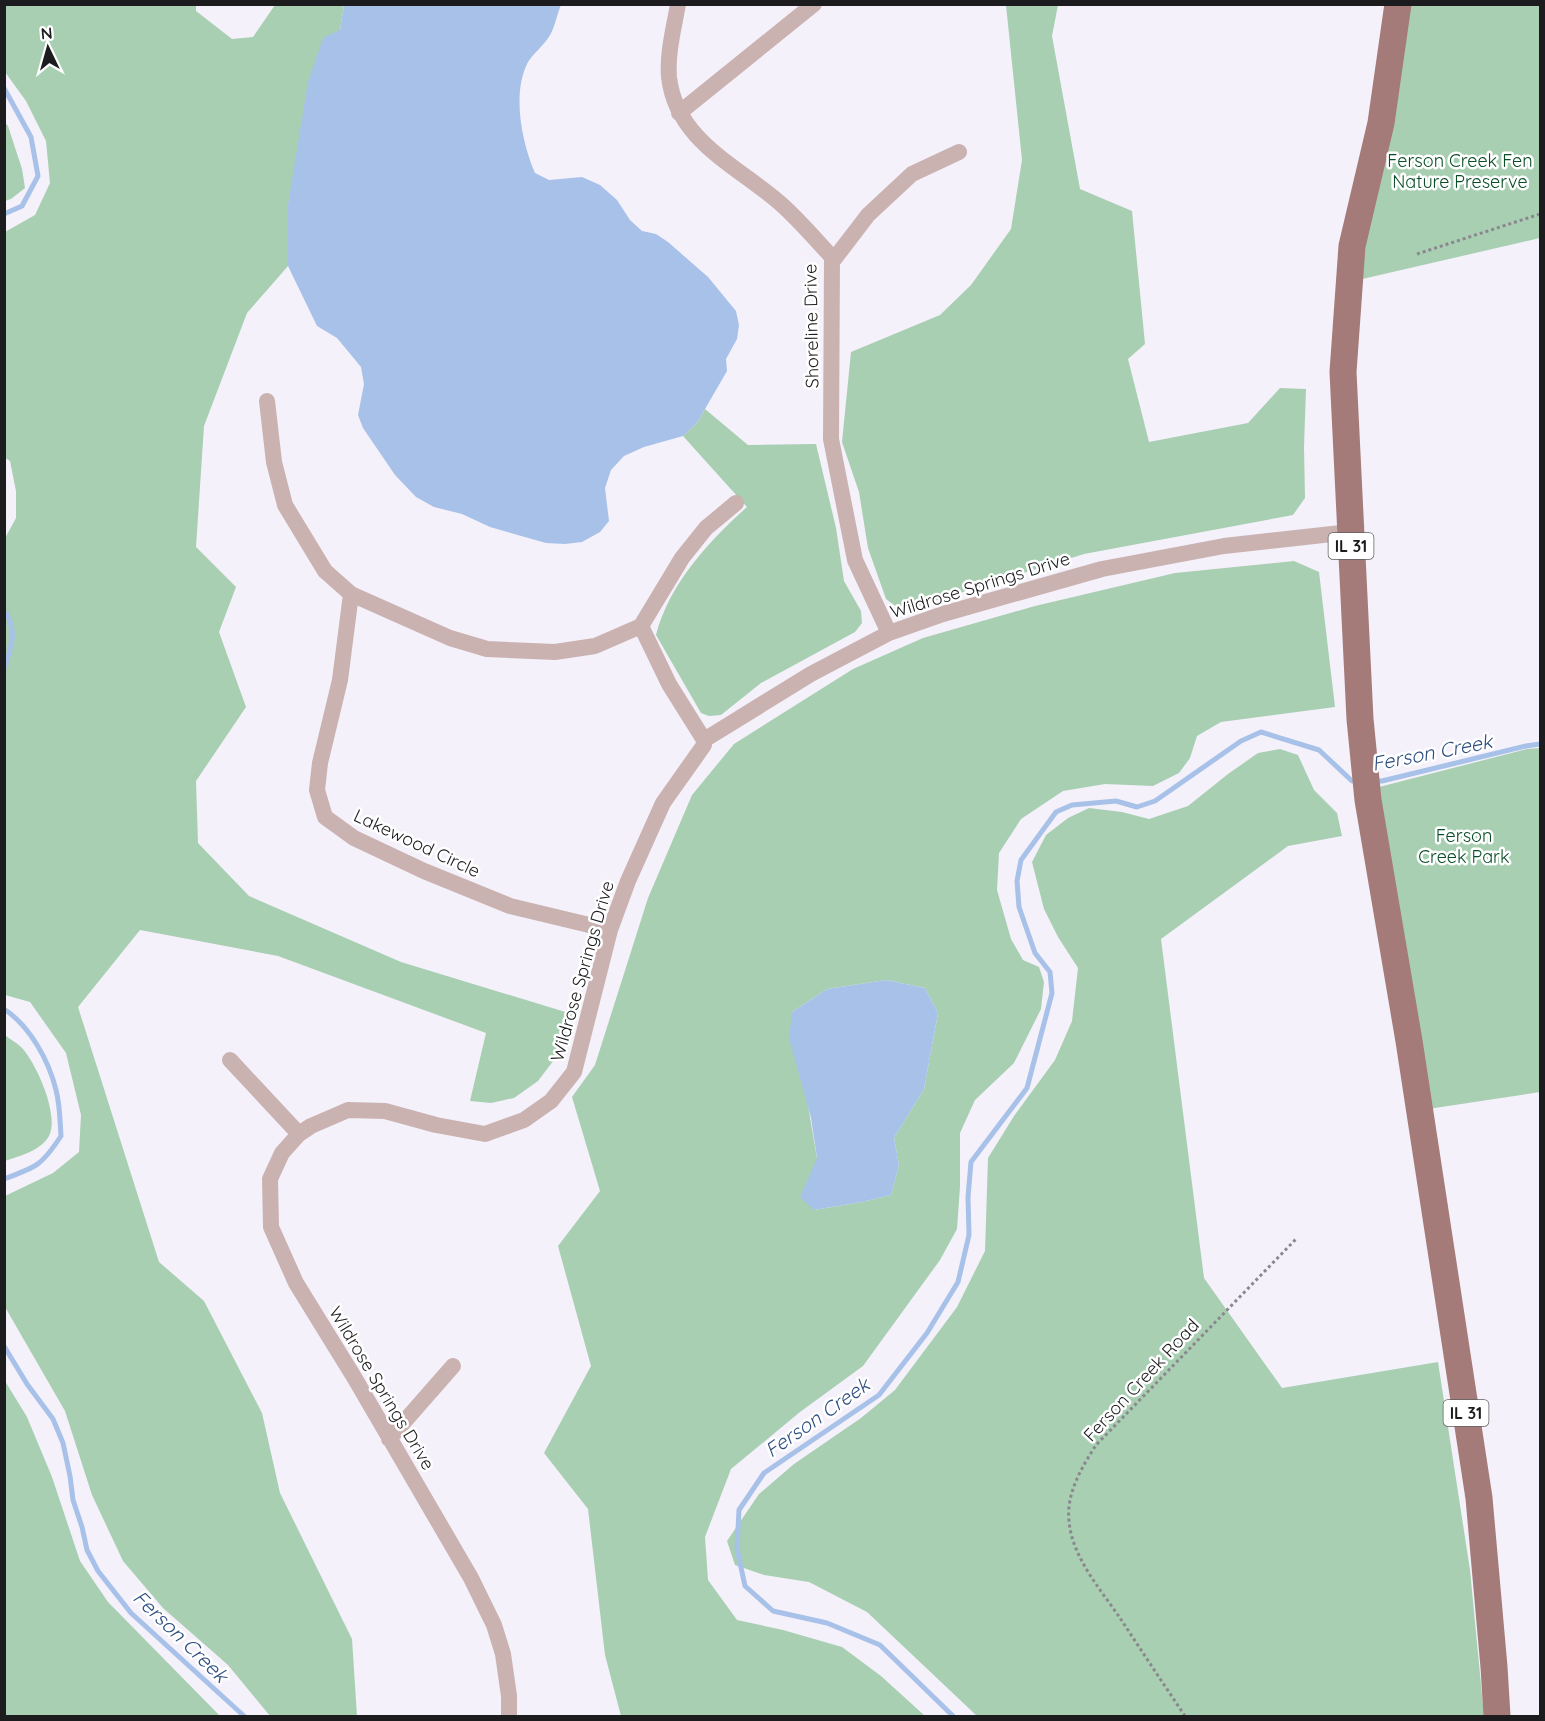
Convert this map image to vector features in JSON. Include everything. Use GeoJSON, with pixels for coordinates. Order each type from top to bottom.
{"type":"FeatureCollection","features":[{"type":"Feature","properties":{"kind":"main road","name":"IL 31"},"geometry":{"type":"LineString","coordinates":[[1398,4],[1381,123],[1352,246],[1343,372],[1350,532],[1368,800],[1409,1041],[1479,1498],[1497,1716]]}},
{"type":"Feature","properties":{"kind":"street","name":"Shoreline Drive"},"geometry":{"type":"LineString","coordinates":[[678,4],[670,48],[669,78],[679,113],[702,144],[782,204],[832,257],[831,440],[855,561],[889,633]]}},
{"type":"Feature","properties":{"kind":"street"},"geometry":{"type":"LineString","coordinates":[[679,113],[814,4]]}},
{"type":"Feature","properties":{"kind":"street"},"geometry":{"type":"LineString","coordinates":[[832,262],[868,215],[912,174],[959,152]]}},
{"type":"Feature","properties":{"kind":"street"},"geometry":{"type":"LineString","coordinates":[[267,401],[274,462],[285,505],[325,571],[351,594],[450,638],[487,649],[555,652],[595,646],[641,627],[682,558],[706,528],[736,503]]}},
{"type":"Feature","properties":{"kind":"street","name":"Wildrose Springs Drive"},"geometry":{"type":"LineString","coordinates":[[509,1716],[509,1696],[503,1654],[494,1624],[471,1578],[296,1283],[271,1227],[270,1179],[282,1153],[299,1134],[311,1126],[348,1110],[385,1111],[436,1125],[485,1134],[524,1120],[551,1101],[574,1072],[610,930],[628,881],[663,803],[704,745],[704,740],[812,674],[889,633],[943,614],[1102,568],[1224,546],[1350,532]]}},
{"type":"Feature","properties":{"kind":"street","name":"Lakewood Circle"},"geometry":{"type":"LineString","coordinates":[[351,594],[340,680],[320,763],[317,790],[325,817],[354,838],[424,871],[510,906],[610,930]]}},
{"type":"Feature","properties":{"kind":"street"},"geometry":{"type":"LineString","coordinates":[[641,627],[669,684],[704,740]]}},
{"type":"Feature","properties":{"kind":"street"},"geometry":{"type":"LineString","coordinates":[[230,1060],[299,1134]]}},
{"type":"Feature","properties":{"kind":"street"},"geometry":{"type":"LineString","coordinates":[[389,1438],[453,1366]]}},
{"type":"Feature","properties":{"kind":"path"},"geometry":{"type":"LineString","coordinates":[[1417,254],[1540,214]]}},
{"type":"Feature","properties":{"kind":"path","name":"Ferson Creek Road"},"geometry":{"type":"LineString","coordinates":[[1185,1716],[1089,1572],[1072,1539],[1068,1519],[1071,1495],[1080,1470],[1096,1445],[1296,1239]]}},
{"type":"Feature","properties":{"kind":"green space"},"geometry":{"type":"Polygon","coordinates":[[[4,5],[196,5],[196,11],[232,39],[253,37],[275,5],[344,5],[340,30],[288,204],[288,266],[247,313],[204,426],[196,547],[236,587],[219,632],[246,707],[196,781],[198,843],[249,896],[401,962],[572,1014],[560,1052],[538,1081],[514,1098],[491,1103],[470,1101],[486,1033],[278,956],[140,930],[78,1007],[159,1262],[204,1301],[262,1413],[280,1493],[352,1639],[357,1716],[270,1716],[228,1665],[163,1608],[123,1561],[92,1495],[65,1411],[5,1307],[5,1196],[53,1173],[79,1152],[81,1115],[66,1053],[30,1002],[5,995],[4,540],[16,518],[16,491],[10,461],[4,457],[5,232],[35,215],[50,183],[46,141],[26,101],[5,72],[4,5]]]}},
{"type":"Feature","properties":{"kind":"green space"},"geometry":{"type":"Polygon","coordinates":[[[1006,5],[1058,5],[1052,36],[1080,189],[1132,211],[1145,344],[1128,359],[1149,442],[1248,423],[1280,388],[1306,389],[1305,498],[1293,515],[1084,554],[902,611],[886,599],[868,548],[859,492],[842,442],[851,352],[940,315],[971,285],[1011,229],[1022,160],[1006,5]]]}},
{"type":"Feature","properties":{"kind":"green space","name":"Ferson Creek Fen Nature Preserve"},"geometry":{"type":"Polygon","coordinates":[[[1404,5],[1540,5],[1540,238],[1358,280],[1404,5]]]}},
{"type":"Feature","properties":{"kind":"green space"},"geometry":{"type":"Polygon","coordinates":[[[4,121],[8,126],[22,169],[25,188],[5,201],[4,121]]]}},
{"type":"Feature","properties":{"kind":"green space"},"geometry":{"type":"Polygon","coordinates":[[[705,409],[748,445],[816,444],[836,528],[844,581],[861,611],[862,623],[855,632],[761,683],[721,715],[709,716],[701,713],[656,635],[670,598],[680,581],[705,549],[747,507],[683,436],[697,423],[705,409]]]}},
{"type":"Feature","properties":{"kind":"green space"},"geometry":{"type":"Polygon","coordinates":[[[1294,561],[1319,572],[1335,707],[1221,722],[1197,736],[1190,758],[1179,773],[1153,786],[1105,784],[1063,791],[1021,819],[999,853],[997,890],[1011,939],[1023,960],[1039,967],[1044,982],[1041,1009],[1014,1063],[975,1100],[960,1133],[957,1229],[940,1260],[863,1366],[800,1412],[731,1469],[705,1537],[708,1580],[737,1620],[842,1647],[881,1676],[925,1716],[621,1716],[605,1655],[588,1509],[544,1453],[591,1366],[558,1246],[600,1191],[572,1097],[595,1065],[648,898],[692,795],[734,744],[853,669],[923,638],[1035,606],[1175,573],[1294,561]],[[886,980],[827,989],[792,1012],[817,1158],[814,1210],[891,1195],[899,1165],[894,1138],[924,1089],[938,1013],[925,988],[886,980]]]}},
{"type":"Feature","properties":{"kind":"green space","name":"Ferson Creek Park"},"geometry":{"type":"Polygon","coordinates":[[[1540,748],[1540,1092],[1428,1109],[1379,787],[1527,749],[1540,748]]]}},
{"type":"Feature","properties":{"kind":"green space"},"geometry":{"type":"Polygon","coordinates":[[[1280,749],[1298,755],[1314,790],[1337,813],[1342,836],[1288,846],[1161,939],[1204,1278],[1282,1388],[1438,1362],[1470,1570],[1484,1716],[977,1716],[867,1612],[809,1582],[764,1575],[735,1565],[727,1541],[759,1494],[794,1464],[861,1418],[895,1390],[957,1307],[985,1251],[988,1158],[1014,1116],[1055,1060],[1072,1021],[1078,968],[1058,937],[1044,909],[1032,862],[1046,835],[1068,818],[1089,808],[1122,812],[1149,819],[1188,806],[1258,753],[1280,749]]]}},
{"type":"Feature","properties":{"kind":"green space"},"geometry":{"type":"Polygon","coordinates":[[[5,1035],[26,1053],[33,1064],[45,1089],[52,1127],[49,1136],[40,1146],[5,1161],[5,1035]]]}},
{"type":"Feature","properties":{"kind":"green space"},"geometry":{"type":"Polygon","coordinates":[[[5,1381],[27,1417],[52,1477],[80,1561],[108,1602],[220,1716],[5,1716],[5,1381]]]}},
{"type":"Feature","properties":{"kind":"water"},"geometry":{"type":"Polygon","coordinates":[[[344,5],[561,5],[550,35],[527,64],[520,90],[520,119],[526,148],[535,173],[549,180],[582,177],[600,185],[617,200],[630,220],[642,231],[656,234],[668,242],[708,277],[736,311],[739,325],[737,339],[726,359],[727,371],[697,423],[683,436],[644,447],[624,456],[611,470],[605,488],[609,521],[600,532],[582,542],[546,543],[490,527],[462,514],[434,507],[416,497],[395,475],[363,428],[358,415],[364,384],[361,367],[337,338],[317,326],[288,266],[288,204],[308,82],[323,38],[340,30],[344,5]]]}},
{"type":"Feature","properties":{"kind":"water"},"geometry":{"type":"Polygon","coordinates":[[[886,980],[925,988],[938,1013],[924,1089],[894,1138],[899,1165],[891,1195],[814,1210],[800,1197],[817,1158],[811,1118],[789,1038],[792,1012],[827,989],[886,980]]]}},
{"type":"Feature","properties":{"kind":"waterway","name":"Ferson Creek"},"geometry":{"type":"LineString","coordinates":[[4,88],[31,137],[38,176],[22,206],[4,214]]}},
{"type":"Feature","properties":{"kind":"waterway","name":"Ferson Creek"},"geometry":{"type":"LineString","coordinates":[[4,614],[7,614],[12,628],[11,647],[4,669]]}},
{"type":"Feature","properties":{"kind":"waterway","name":"Ferson Creek"},"geometry":{"type":"LineString","coordinates":[[953,1716],[880,1645],[827,1623],[773,1611],[745,1586],[737,1549],[739,1510],[764,1473],[879,1395],[927,1333],[958,1282],[969,1235],[968,1197],[971,1162],[1027,1088],[1052,993],[1050,972],[1035,953],[1019,907],[1017,881],[1021,860],[1056,812],[1072,805],[1116,801],[1137,807],[1155,801],[1241,741],[1261,732],[1319,750],[1352,781],[1359,781]]}},
{"type":"Feature","properties":{"kind":"waterway","name":"Ferson Creek"},"geometry":{"type":"LineString","coordinates":[[1375,781],[1540,744]]}},
{"type":"Feature","properties":{"kind":"waterway","name":"Ferson Creek"},"geometry":{"type":"LineString","coordinates":[[4,1009],[30,1034],[49,1068],[57,1096],[61,1136],[38,1164],[4,1179]]}},
{"type":"Feature","properties":{"kind":"waterway","name":"Ferson Creek"},"geometry":{"type":"LineString","coordinates":[[4,1346],[27,1384],[53,1419],[63,1443],[73,1500],[87,1550],[98,1571],[131,1613],[244,1716]]}}]}
